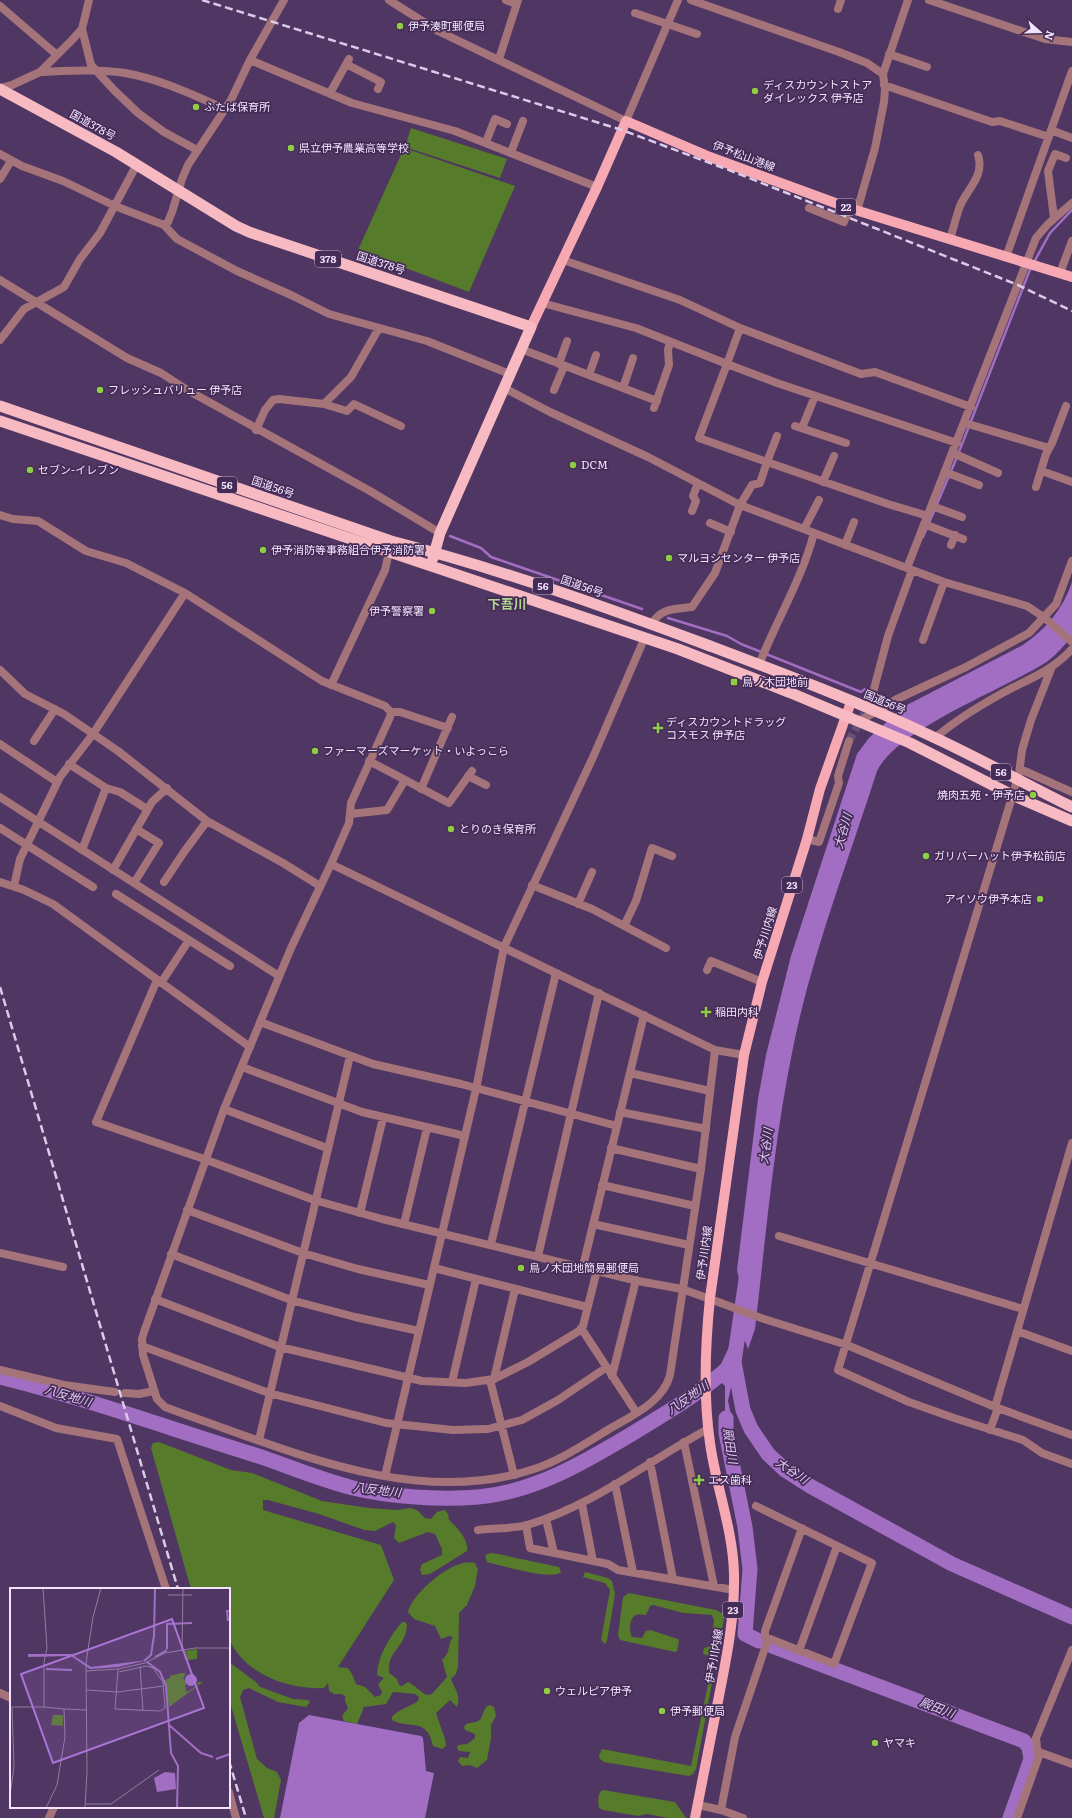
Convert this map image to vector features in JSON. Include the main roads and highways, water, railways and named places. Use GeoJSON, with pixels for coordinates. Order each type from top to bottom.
{"type":"FeatureCollection","features":[{"type":"Feature","properties":{"kind":"highway","name":"国道378号"},"geometry":{"type":"LineString","coordinates":[[0,88],[116,152],[136,166],[236,226],[254,234],[531,327]]}},
{"type":"Feature","properties":{"kind":"highway"},"geometry":{"type":"LineString","coordinates":[[431,566],[440,533],[531,327]]}},
{"type":"Feature","properties":{"kind":"highway","name":"国道56号"},"geometry":{"type":"LineString","coordinates":[[0,406],[390,547],[431,566],[645,638],[791,693],[910,743],[1012,794],[1072,821]]}},
{"type":"Feature","properties":{"kind":"highway","name":"国道56号"},"geometry":{"type":"LineString","coordinates":[[0,422],[390,547],[434,552],[521,578],[652,624],[759,664],[933,736],[1072,807]]}},
{"type":"Feature","properties":{"kind":"highway"},"geometry":{"type":"LineString","coordinates":[[645,638],[652,624]]}},
{"type":"Feature","properties":{"kind":"main road","name":"伊予松山港線"},"geometry":{"type":"LineString","coordinates":[[531,327],[597,187],[626,121],[710,157],[853,209],[1072,277]]}},
{"type":"Feature","properties":{"kind":"main road","name":"伊予川内線"},"geometry":{"type":"LineString","coordinates":[[695,1818],[728,1649],[734,1590],[731,1538],[708,1429],[706,1401],[706,1358],[710,1298],[744,1055],[762,982],[807,838],[820,789],[850,702]]}},
{"type":"Feature","properties":{"kind":"water"},"geometry":{"type":"Polygon","coordinates":[[[1072,582],[1072,637],[1048,661],[929,725],[889,755],[877,771],[820,943],[810,977],[793,1048],[786,1083],[771,1188],[755,1329],[748,1349],[745,1341],[743,1342],[734,1373],[728,1401],[732,1419],[728,1418],[729,1438],[725,1439],[725,1386],[721,1382],[714,1385],[715,1377],[735,1334],[748,1299],[748,1291],[739,1279],[737,1270],[758,1099],[766,1055],[791,956],[857,754],[869,738],[903,707],[1023,645],[1031,639],[1053,618],[1059,610],[1072,582]]]}},
{"type":"Feature","properties":{"kind":"water"},"geometry":{"type":"Polygon","coordinates":[[[309,1715],[421,1736],[423,1738],[426,1771],[434,1773],[425,1818],[280,1818],[299,1723],[309,1715]]]}},
{"type":"Feature","properties":{"kind":"waterway"},"geometry":{"type":"LineString","coordinates":[[1034,262],[1050,233],[1072,210]]}},
{"type":"Feature","properties":{"kind":"waterway"},"geometry":{"type":"LineString","coordinates":[[923,537],[957,457],[1031,267]]}},
{"type":"Feature","properties":{"kind":"waterway"},"geometry":{"type":"LineString","coordinates":[[450,536],[481,548],[491,557],[642,609]]}},
{"type":"Feature","properties":{"kind":"waterway"},"geometry":{"type":"LineString","coordinates":[[668,618],[727,636],[741,644],[861,692],[865,689]]}},
{"type":"Feature","properties":{"kind":"waterway","name":"大谷川"},"geometry":{"type":"LineString","coordinates":[[748,1266],[734,1362],[743,1410],[751,1429],[768,1454],[785,1470],[810,1486],[952,1564],[1072,1617]]}},
{"type":"Feature","properties":{"kind":"waterway","name":"八反地川"},"geometry":{"type":"LineString","coordinates":[[0,1377],[95,1404],[353,1488],[399,1496],[448,1498],[478,1497],[499,1494],[538,1483],[557,1475],[594,1456],[669,1411],[694,1395],[730,1366]]}},
{"type":"Feature","properties":{"kind":"waterway","name":"殿田川"},"geometry":{"type":"LineString","coordinates":[[726,1418],[726,1433],[745,1527],[750,1569],[745,1634],[759,1641]]}},
{"type":"Feature","properties":{"kind":"waterway","name":"殿田川"},"geometry":{"type":"LineString","coordinates":[[772,1646],[1024,1741],[1029,1747],[1031,1759],[1010,1818]]}},
{"type":"Feature","properties":{"kind":"tunnel"},"geometry":{"type":"LineString","coordinates":[[849,741],[870,703]]}},
{"type":"Feature","properties":{"kind":"railway"},"geometry":{"type":"LineString","coordinates":[[202,0],[622,130],[734,172],[1018,285],[1072,311]]}},
{"type":"Feature","properties":{"kind":"railway"},"geometry":{"type":"LineString","coordinates":[[0,987],[178,1588]]}},
{"type":"Feature","properties":{"kind":"railway"},"geometry":{"type":"LineString","coordinates":[[230,1764],[246,1818]]}},
{"type":"Feature","properties":{"kind":"place","name":"伊予湊町郵便局"},"geometry":{"type":"Point","coordinates":[400,26]}},
{"type":"Feature","properties":{"kind":"place","name":"ディスカウントストア ダイレックス 伊予店"},"geometry":{"type":"Point","coordinates":[755,91]}},
{"type":"Feature","properties":{"kind":"place","name":"ふたば保育所"},"geometry":{"type":"Point","coordinates":[196,107]}},
{"type":"Feature","properties":{"kind":"place","name":"県立伊予農業高等学校"},"geometry":{"type":"Point","coordinates":[291,148]}},
{"type":"Feature","properties":{"kind":"place","name":"フレッシュバリュー 伊予店"},"geometry":{"type":"Point","coordinates":[100,390]}},
{"type":"Feature","properties":{"kind":"place","name":"DCM"},"geometry":{"type":"Point","coordinates":[573,465]}},
{"type":"Feature","properties":{"kind":"place","name":"セブン-イレブン"},"geometry":{"type":"Point","coordinates":[30,470]}},
{"type":"Feature","properties":{"kind":"place","name":"伊予消防等事務組合伊予消防署"},"geometry":{"type":"Point","coordinates":[263,550]}},
{"type":"Feature","properties":{"kind":"place","name":"マルヨシセンター 伊予店"},"geometry":{"type":"Point","coordinates":[669,558]}},
{"type":"Feature","properties":{"kind":"place","name":"伊予警察署"},"geometry":{"type":"Point","coordinates":[432,611]}},
{"type":"Feature","properties":{"kind":"place","name":"鳥ノ木団地前"},"geometry":{"type":"Point","coordinates":[734,682]}},
{"type":"Feature","properties":{"kind":"place","name":"ディスカウントドラッグ コスモス 伊予店"},"geometry":{"type":"Point","coordinates":[658,728]}},
{"type":"Feature","properties":{"kind":"place","name":"ファーマーズマーケット・いよっこら"},"geometry":{"type":"Point","coordinates":[315,751]}},
{"type":"Feature","properties":{"kind":"place","name":"焼肉五苑・伊予店"},"geometry":{"type":"Point","coordinates":[1033,795]}},
{"type":"Feature","properties":{"kind":"place","name":"とりのき保育所"},"geometry":{"type":"Point","coordinates":[451,829]}},
{"type":"Feature","properties":{"kind":"place","name":"ガリバーハット伊予松前店"},"geometry":{"type":"Point","coordinates":[926,856]}},
{"type":"Feature","properties":{"kind":"place","name":"アイソウ伊予本店"},"geometry":{"type":"Point","coordinates":[1040,899]}},
{"type":"Feature","properties":{"kind":"place","name":"稲田内科"},"geometry":{"type":"Point","coordinates":[706,1012]}},
{"type":"Feature","properties":{"kind":"place","name":"鳥ノ木団地簡易郵便局"},"geometry":{"type":"Point","coordinates":[521,1268]}},
{"type":"Feature","properties":{"kind":"place","name":"エス歯科"},"geometry":{"type":"Point","coordinates":[699,1480]}},
{"type":"Feature","properties":{"kind":"place","name":"ウェルピア伊予"},"geometry":{"type":"Point","coordinates":[547,1691]}},
{"type":"Feature","properties":{"kind":"place","name":"伊予郵便局"},"geometry":{"type":"Point","coordinates":[662,1711]}},
{"type":"Feature","properties":{"kind":"place","name":"ヤマキ"},"geometry":{"type":"Point","coordinates":[875,1743]}},
{"type":"Feature","properties":{"kind":"district","name":"下吾川"},"geometry":{"type":"Point","coordinates":[507,604]}}]}
